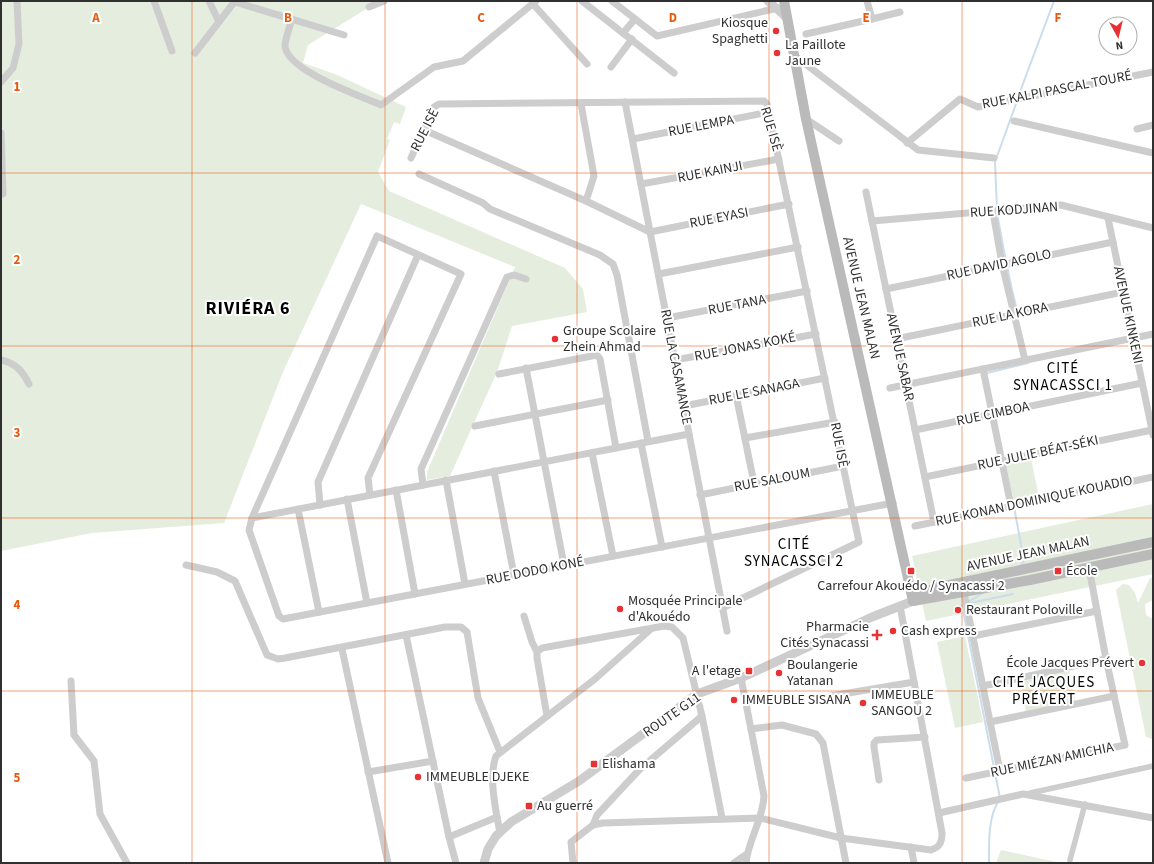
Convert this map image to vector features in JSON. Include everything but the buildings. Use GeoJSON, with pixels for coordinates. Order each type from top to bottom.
{"type":"FeatureCollection","features":[{"type":"Feature","properties":{"kind":"main road","name":"AVENUE JEAN MALAN"},"geometry":{"type":"LineString","coordinates":[[781,4],[786,17],[795,56],[806,119],[893,503],[913,601]]}},
{"type":"Feature","properties":{"kind":"main road","name":"AVENUE JEAN MALAN"},"geometry":{"type":"LineString","coordinates":[[913,601],[919,595],[935,588],[1153,542]]}},
{"type":"Feature","properties":{"kind":"main road","name":"AVENUE JEAN MALAN"},"geometry":{"type":"LineString","coordinates":[[913,601],[964,593],[1153,554]]}},
{"type":"Feature","properties":{"kind":"street"},"geometry":{"type":"LineString","coordinates":[[2,78],[13,68],[19,44],[17,1]]}},
{"type":"Feature","properties":{"kind":"street"},"geometry":{"type":"LineString","coordinates":[[154,1],[172,51]]}},
{"type":"Feature","properties":{"kind":"street"},"geometry":{"type":"LineString","coordinates":[[209,1],[219,22]]}},
{"type":"Feature","properties":{"kind":"street"},"geometry":{"type":"LineString","coordinates":[[195,53],[235,1],[344,35]]}},
{"type":"Feature","properties":{"kind":"street"},"geometry":{"type":"LineString","coordinates":[[369,7],[384,1]]}},
{"type":"Feature","properties":{"kind":"street"},"geometry":{"type":"LineString","coordinates":[[582,1],[674,73]]}},
{"type":"Feature","properties":{"kind":"street"},"geometry":{"type":"LineString","coordinates":[[612,1],[657,36],[781,4]]}},
{"type":"Feature","properties":{"kind":"street"},"geometry":{"type":"LineString","coordinates":[[768,1],[781,4]]}},
{"type":"Feature","properties":{"kind":"street"},"geometry":{"type":"LineString","coordinates":[[867,1],[872,19]]}},
{"type":"Feature","properties":{"kind":"street"},"geometry":{"type":"LineString","coordinates":[[292,19],[285,45],[290,57],[295,63],[310,73],[381,105],[434,67],[463,61],[534,2],[587,64]]}},
{"type":"Feature","properties":{"kind":"street"},"geometry":{"type":"LineString","coordinates":[[806,34],[900,12]]}},
{"type":"Feature","properties":{"kind":"street"},"geometry":{"type":"LineString","coordinates":[[623,33],[635,19]]}},
{"type":"Feature","properties":{"kind":"street"},"geometry":{"type":"LineString","coordinates":[[611,67],[632,40]]}},
{"type":"Feature","properties":{"kind":"street"},"geometry":{"type":"LineString","coordinates":[[795,56],[918,150],[994,158]]}},
{"type":"Feature","properties":{"kind":"street","name":"RUE KALPI PASCAL TOURÉ"},"geometry":{"type":"LineString","coordinates":[[907,143],[960,98],[978,107],[1153,72]]}},
{"type":"Feature","properties":{"kind":"street","name":"RUE ISÈ"},"geometry":{"type":"LineString","coordinates":[[411,158],[434,107],[439,104],[581,104],[764,100],[767,104],[859,542],[722,608]]}},
{"type":"Feature","properties":{"kind":"street","name":"RUE LA CASAMANCE"},"geometry":{"type":"LineString","coordinates":[[625,102],[727,631]]}},
{"type":"Feature","properties":{"kind":"street"},"geometry":{"type":"LineString","coordinates":[[581,104],[594,176],[586,200]]}},
{"type":"Feature","properties":{"kind":"street","name":"RUE LEMPA"},"geometry":{"type":"LineString","coordinates":[[633,139],[769,112]]}},
{"type":"Feature","properties":{"kind":"street"},"geometry":{"type":"LineString","coordinates":[[806,119],[839,141]]}},
{"type":"Feature","properties":{"kind":"street"},"geometry":{"type":"LineString","coordinates":[[1014,122],[1153,153]]}},
{"type":"Feature","properties":{"kind":"street"},"geometry":{"type":"LineString","coordinates":[[1137,129],[1153,126]]}},
{"type":"Feature","properties":{"kind":"street"},"geometry":{"type":"LineString","coordinates":[[424,130],[586,200],[650,232]]}},
{"type":"Feature","properties":{"kind":"street"},"geometry":{"type":"LineString","coordinates":[[1,134],[3,194]]}},
{"type":"Feature","properties":{"kind":"street","name":"RUE KAINJI"},"geometry":{"type":"LineString","coordinates":[[641,184],[779,159]]}},
{"type":"Feature","properties":{"kind":"street"},"geometry":{"type":"LineString","coordinates":[[420,174],[483,203],[490,209],[600,255],[613,264],[617,275],[662,547]]}},
{"type":"Feature","properties":{"kind":"street","name":"AVENUE SABAR"},"geometry":{"type":"LineString","coordinates":[[866,192],[934,522]]}},
{"type":"Feature","properties":{"kind":"street","name":"RUE EYASI"},"geometry":{"type":"LineString","coordinates":[[650,232],[788,204]]}},
{"type":"Feature","properties":{"kind":"street","name":"RUE KODJINAN"},"geometry":{"type":"LineString","coordinates":[[872,221],[993,212],[1061,205],[1108,218],[1153,228]]}},
{"type":"Feature","properties":{"kind":"street"},"geometry":{"type":"LineString","coordinates":[[993,212],[1002,264],[1025,360]]}},
{"type":"Feature","properties":{"kind":"street","name":"AVENUE KINKENI"},"geometry":{"type":"LineString","coordinates":[[1108,218],[1152,433]]}},
{"type":"Feature","properties":{"kind":"street"},"geometry":{"type":"LineString","coordinates":[[252,518],[377,236],[462,274],[368,478],[370,495]]}},
{"type":"Feature","properties":{"kind":"street","name":"RUE DAVID AGOLO"},"geometry":{"type":"LineString","coordinates":[[886,289],[1113,242]]}},
{"type":"Feature","properties":{"kind":"street"},"geometry":{"type":"LineString","coordinates":[[659,274],[798,247]]}},
{"type":"Feature","properties":{"kind":"street"},"geometry":{"type":"LineString","coordinates":[[320,504],[318,482],[418,255]]}},
{"type":"Feature","properties":{"kind":"street"},"geometry":{"type":"LineString","coordinates":[[423,485],[422,469],[507,277],[514,275],[526,279]]}},
{"type":"Feature","properties":{"kind":"street","name":"RUE TANA"},"geometry":{"type":"LineString","coordinates":[[667,318],[807,291]]}},
{"type":"Feature","properties":{"kind":"street","name":"RUE LA KORA"},"geometry":{"type":"LineString","coordinates":[[896,339],[1124,292]]}},
{"type":"Feature","properties":{"kind":"street","name":"RUE JONAS KOKÉ"},"geometry":{"type":"LineString","coordinates":[[675,360],[816,334]]}},
{"type":"Feature","properties":{"kind":"street"},"geometry":{"type":"LineString","coordinates":[[890,388],[1153,334]]}},
{"type":"Feature","properties":{"kind":"street"},"geometry":{"type":"LineString","coordinates":[[499,374],[598,355],[608,400],[616,448]]}},
{"type":"Feature","properties":{"kind":"street"},"geometry":{"type":"LineString","coordinates":[[1,360],[14,365],[22,371],[29,384]]}},
{"type":"Feature","properties":{"kind":"street"},"geometry":{"type":"LineString","coordinates":[[526,368],[564,565]]}},
{"type":"Feature","properties":{"kind":"street"},"geometry":{"type":"LineString","coordinates":[[983,369],[1011,506]]}},
{"type":"Feature","properties":{"kind":"street","name":"RUE LE SANAGA"},"geometry":{"type":"LineString","coordinates":[[684,406],[825,378]]}},
{"type":"Feature","properties":{"kind":"street","name":"RUE CIMBOA"},"geometry":{"type":"LineString","coordinates":[[915,430],[1142,383]]}},
{"type":"Feature","properties":{"kind":"street"},"geometry":{"type":"LineString","coordinates":[[736,395],[754,483]]}},
{"type":"Feature","properties":{"kind":"street"},"geometry":{"type":"LineString","coordinates":[[475,426],[608,400]]}},
{"type":"Feature","properties":{"kind":"street"},"geometry":{"type":"LineString","coordinates":[[745,438],[834,422]]}},
{"type":"Feature","properties":{"kind":"street","name":"RUE JULIE BÉAT-SÉKI"},"geometry":{"type":"LineString","coordinates":[[925,477],[1152,433]]}},
{"type":"Feature","properties":{"kind":"street"},"geometry":{"type":"LineString","coordinates":[[252,518],[689,434]]}},
{"type":"Feature","properties":{"kind":"street"},"geometry":{"type":"LineString","coordinates":[[592,453],[613,556]]}},
{"type":"Feature","properties":{"kind":"street","name":"RUE SALOUM"},"geometry":{"type":"LineString","coordinates":[[700,495],[843,466]]}},
{"type":"Feature","properties":{"kind":"street"},"geometry":{"type":"LineString","coordinates":[[494,472],[514,575]]}},
{"type":"Feature","properties":{"kind":"street","name":"RUE KONAN DOMINIQUE KOUADIO"},"geometry":{"type":"LineString","coordinates":[[915,526],[1153,477]]}},
{"type":"Feature","properties":{"kind":"street"},"geometry":{"type":"LineString","coordinates":[[446,480],[464,584]]}},
{"type":"Feature","properties":{"kind":"street"},"geometry":{"type":"LineString","coordinates":[[396,490],[415,594]]}},
{"type":"Feature","properties":{"kind":"street"},"geometry":{"type":"LineString","coordinates":[[347,499],[367,603]]}},
{"type":"Feature","properties":{"kind":"street","name":"RUE DODO KONÉ"},"geometry":{"type":"LineString","coordinates":[[252,518],[249,530],[279,616],[283,619],[893,503]]}},
{"type":"Feature","properties":{"kind":"street"},"geometry":{"type":"LineString","coordinates":[[298,508],[319,612]]}},
{"type":"Feature","properties":{"kind":"street"},"geometry":{"type":"LineString","coordinates":[[186,565],[217,572],[235,581],[267,655],[278,659],[342,648],[445,627],[461,626],[467,632],[479,704],[500,752]]}},
{"type":"Feature","properties":{"kind":"street","name":"RUE MIÉZAN AMICHIA"},"geometry":{"type":"LineString","coordinates":[[966,778],[1125,745],[1106,659],[1089,568]]}},
{"type":"Feature","properties":{"kind":"street"},"geometry":{"type":"LineString","coordinates":[[964,593],[1000,771]]}},
{"type":"Feature","properties":{"kind":"street","name":"ROUTE G11"},"geometry":{"type":"LineString","coordinates":[[484,863],[488,850],[500,833],[511,822],[605,763],[697,694],[741,678],[776,660],[913,601]]}},
{"type":"Feature","properties":{"kind":"street"},"geometry":{"type":"LineString","coordinates":[[573,863],[571,842],[593,825],[603,823],[722,818],[760,818],[841,838],[931,850],[937,848],[942,840],[939,813],[900,606]]}},
{"type":"Feature","properties":{"kind":"street"},"geometry":{"type":"LineString","coordinates":[[973,636],[1097,611]]}},
{"type":"Feature","properties":{"kind":"street"},"geometry":{"type":"LineString","coordinates":[[524,616],[532,642],[537,652],[547,716]]}},
{"type":"Feature","properties":{"kind":"street"},"geometry":{"type":"LineString","coordinates":[[537,652],[542,648],[664,626],[672,627],[683,638],[702,716],[722,818]]}},
{"type":"Feature","properties":{"kind":"street"},"geometry":{"type":"LineString","coordinates":[[500,833],[493,794],[496,756],[595,679],[652,629]]}},
{"type":"Feature","properties":{"kind":"street"},"geometry":{"type":"LineString","coordinates":[[406,635],[432,761],[456,863]]}},
{"type":"Feature","properties":{"kind":"street"},"geometry":{"type":"LineString","coordinates":[[342,648],[388,863]]}},
{"type":"Feature","properties":{"kind":"street"},"geometry":{"type":"LineString","coordinates":[[983,686],[1106,659]]}},
{"type":"Feature","properties":{"kind":"street"},"geometry":{"type":"LineString","coordinates":[[741,678],[764,796],[764,806],[747,854],[746,863]]}},
{"type":"Feature","properties":{"kind":"street"},"geometry":{"type":"LineString","coordinates":[[71,681],[74,735],[94,761],[100,814],[127,863]]}},
{"type":"Feature","properties":{"kind":"street"},"geometry":{"type":"LineString","coordinates":[[831,696],[914,682]]}},
{"type":"Feature","properties":{"kind":"street"},"geometry":{"type":"LineString","coordinates":[[990,722],[1114,696]]}},
{"type":"Feature","properties":{"kind":"street"},"geometry":{"type":"LineString","coordinates":[[593,825],[597,815],[640,769],[702,716]]}},
{"type":"Feature","properties":{"kind":"street"},"geometry":{"type":"LineString","coordinates":[[752,729],[782,725],[816,734],[820,738],[823,743],[846,863]]}},
{"type":"Feature","properties":{"kind":"street"},"geometry":{"type":"LineString","coordinates":[[879,780],[874,747],[874,743],[877,740],[925,737]]}},
{"type":"Feature","properties":{"kind":"street"},"geometry":{"type":"LineString","coordinates":[[368,772],[432,761]]}},
{"type":"Feature","properties":{"kind":"street"},"geometry":{"type":"LineString","coordinates":[[939,813],[1153,766]]}},
{"type":"Feature","properties":{"kind":"street"},"geometry":{"type":"LineString","coordinates":[[1023,794],[1085,804],[1153,818]]}},
{"type":"Feature","properties":{"kind":"street"},"geometry":{"type":"LineString","coordinates":[[1070,860],[1085,804]]}},
{"type":"Feature","properties":{"kind":"street"},"geometry":{"type":"LineString","coordinates":[[449,837],[497,817]]}},
{"type":"Feature","properties":{"kind":"street"},"geometry":{"type":"LineString","coordinates":[[911,847],[914,863]]}},
{"type":"Feature","properties":{"kind":"street"},"geometry":{"type":"LineString","coordinates":[[734,863],[747,854]]}},
{"type":"Feature","properties":{"kind":"green space"},"geometry":{"type":"Polygon","coordinates":[[[1,1],[379,1],[308,45],[303,63],[335,74],[406,107],[400,124],[394,122],[387,139],[390,140],[378,172],[389,191],[565,268],[583,289],[587,312],[512,326],[497,372],[450,476],[427,480],[427,472],[515,267],[361,204],[283,372],[224,523],[92,533],[1,551],[1,1]]]}},
{"type":"Feature","properties":{"kind":"green space"},"geometry":{"type":"Polygon","coordinates":[[[1031,459],[1039,497],[1014,502],[1006,464],[1031,459]]]}},
{"type":"Feature","properties":{"kind":"green space"},"geometry":{"type":"Polygon","coordinates":[[[1153,504],[1153,574],[926,621],[912,556],[1153,504]]]}},
{"type":"Feature","properties":{"kind":"green space","name":"École Jacques Prévert"},"geometry":{"type":"Polygon","coordinates":[[[1150,578],[1153,578],[1153,600],[1145,604],[1146,615],[1153,619],[1153,739],[1146,737],[1116,590],[1123,584],[1129,585],[1135,593],[1138,603],[1150,578]]]}},
{"type":"Feature","properties":{"kind":"green space"},"geometry":{"type":"Polygon","coordinates":[[[965,636],[983,722],[955,728],[937,642],[965,636]]]}},
{"type":"Feature","properties":{"kind":"green space"},"geometry":{"type":"Polygon","coordinates":[[[1069,670],[1075,701],[1026,712],[1020,681],[1069,670]]]}},
{"type":"Feature","properties":{"kind":"green space"},"geometry":{"type":"Polygon","coordinates":[[[1001,850],[1061,863],[996,863],[1001,850]]]}},
{"type":"Feature","properties":{"kind":"waterway"},"geometry":{"type":"LineString","coordinates":[[1018,97],[1054,1]]}},
{"type":"Feature","properties":{"kind":"waterway"},"geometry":{"type":"LineString","coordinates":[[997,209],[995,162],[1017,101]]}},
{"type":"Feature","properties":{"kind":"waterway"},"geometry":{"type":"LineString","coordinates":[[997,213],[1006,262]]}},
{"type":"Feature","properties":{"kind":"waterway"},"geometry":{"type":"LineString","coordinates":[[1007,266],[1013,295]]}},
{"type":"Feature","properties":{"kind":"waterway"},"geometry":{"type":"LineString","coordinates":[[1013,294],[1017,310]]}},
{"type":"Feature","properties":{"kind":"waterway"},"geometry":{"type":"LineString","coordinates":[[987,373],[1028,363]]}},
{"type":"Feature","properties":{"kind":"waterway"},"geometry":{"type":"LineString","coordinates":[[1014,507],[1024,561],[1020,567]]}},
{"type":"Feature","properties":{"kind":"waterway"},"geometry":{"type":"LineString","coordinates":[[968,602],[983,593]]}},
{"type":"Feature","properties":{"kind":"waterway"},"geometry":{"type":"LineString","coordinates":[[970,603],[1013,594]]}},
{"type":"Feature","properties":{"kind":"waterway"},"geometry":{"type":"LineString","coordinates":[[964,604],[962,605],[1000,798]]}},
{"type":"Feature","properties":{"kind":"waterway"},"geometry":{"type":"LineString","coordinates":[[989,863],[989,840],[992,816],[998,802]]}},
{"type":"Feature","properties":{"kind":"place","name":"Kiosque Spaghetti"},"geometry":{"type":"Point","coordinates":[776,31]}},
{"type":"Feature","properties":{"kind":"place","name":"La Paillote Jaune"},"geometry":{"type":"Point","coordinates":[777,53]}},
{"type":"Feature","properties":{"kind":"place","name":"Groupe Scolaire Zhein Ahmad"},"geometry":{"type":"Point","coordinates":[555,339]}},
{"type":"Feature","properties":{"kind":"place","name":"Carrefour Akouédo / Synacassi 2"},"geometry":{"type":"Point","coordinates":[911,571]}},
{"type":"Feature","properties":{"kind":"place","name":"École"},"geometry":{"type":"Point","coordinates":[1058,571]}},
{"type":"Feature","properties":{"kind":"place","name":"Mosquée Principale d'Akouédo"},"geometry":{"type":"Point","coordinates":[620,609]}},
{"type":"Feature","properties":{"kind":"place","name":"Restaurant Poloville"},"geometry":{"type":"Point","coordinates":[958,610]}},
{"type":"Feature","properties":{"kind":"place","name":"Cash express"},"geometry":{"type":"Point","coordinates":[893,631]}},
{"type":"Feature","properties":{"kind":"place","name":"Pharmacie Cités Synacassi"},"geometry":{"type":"Point","coordinates":[877,635]}},
{"type":"Feature","properties":{"kind":"place","name":"École Jacques Prévert"},"geometry":{"type":"Point","coordinates":[1142,663]}},
{"type":"Feature","properties":{"kind":"place","name":"A l'etage"},"geometry":{"type":"Point","coordinates":[749,671]}},
{"type":"Feature","properties":{"kind":"place","name":"Boulangerie Yatanan"},"geometry":{"type":"Point","coordinates":[779,673]}},
{"type":"Feature","properties":{"kind":"place","name":"IMMEUBLE SISANA"},"geometry":{"type":"Point","coordinates":[734,700]}},
{"type":"Feature","properties":{"kind":"place","name":"IMMEUBLE SANGOU 2"},"geometry":{"type":"Point","coordinates":[863,703]}},
{"type":"Feature","properties":{"kind":"place","name":"Elishama"},"geometry":{"type":"Point","coordinates":[594,764]}},
{"type":"Feature","properties":{"kind":"place","name":"IMMEUBLE DJEKE"},"geometry":{"type":"Point","coordinates":[418,777]}},
{"type":"Feature","properties":{"kind":"place","name":"Au guerré"},"geometry":{"type":"Point","coordinates":[529,806]}},
{"type":"Feature","properties":{"kind":"district","name":"RIVIÉRA 6"},"geometry":{"type":"Point","coordinates":[248,308]}},
{"type":"Feature","properties":{"kind":"district","name":"CITÉ SYNACASSCI 1"},"geometry":{"type":"Point","coordinates":[1063,376]}},
{"type":"Feature","properties":{"kind":"district","name":"CITÉ SYNACASSCI 2"},"geometry":{"type":"Point","coordinates":[794,552]}},
{"type":"Feature","properties":{"kind":"district","name":"CITÉ JACQUES PRÉVERT"},"geometry":{"type":"Point","coordinates":[1044,690]}}]}
